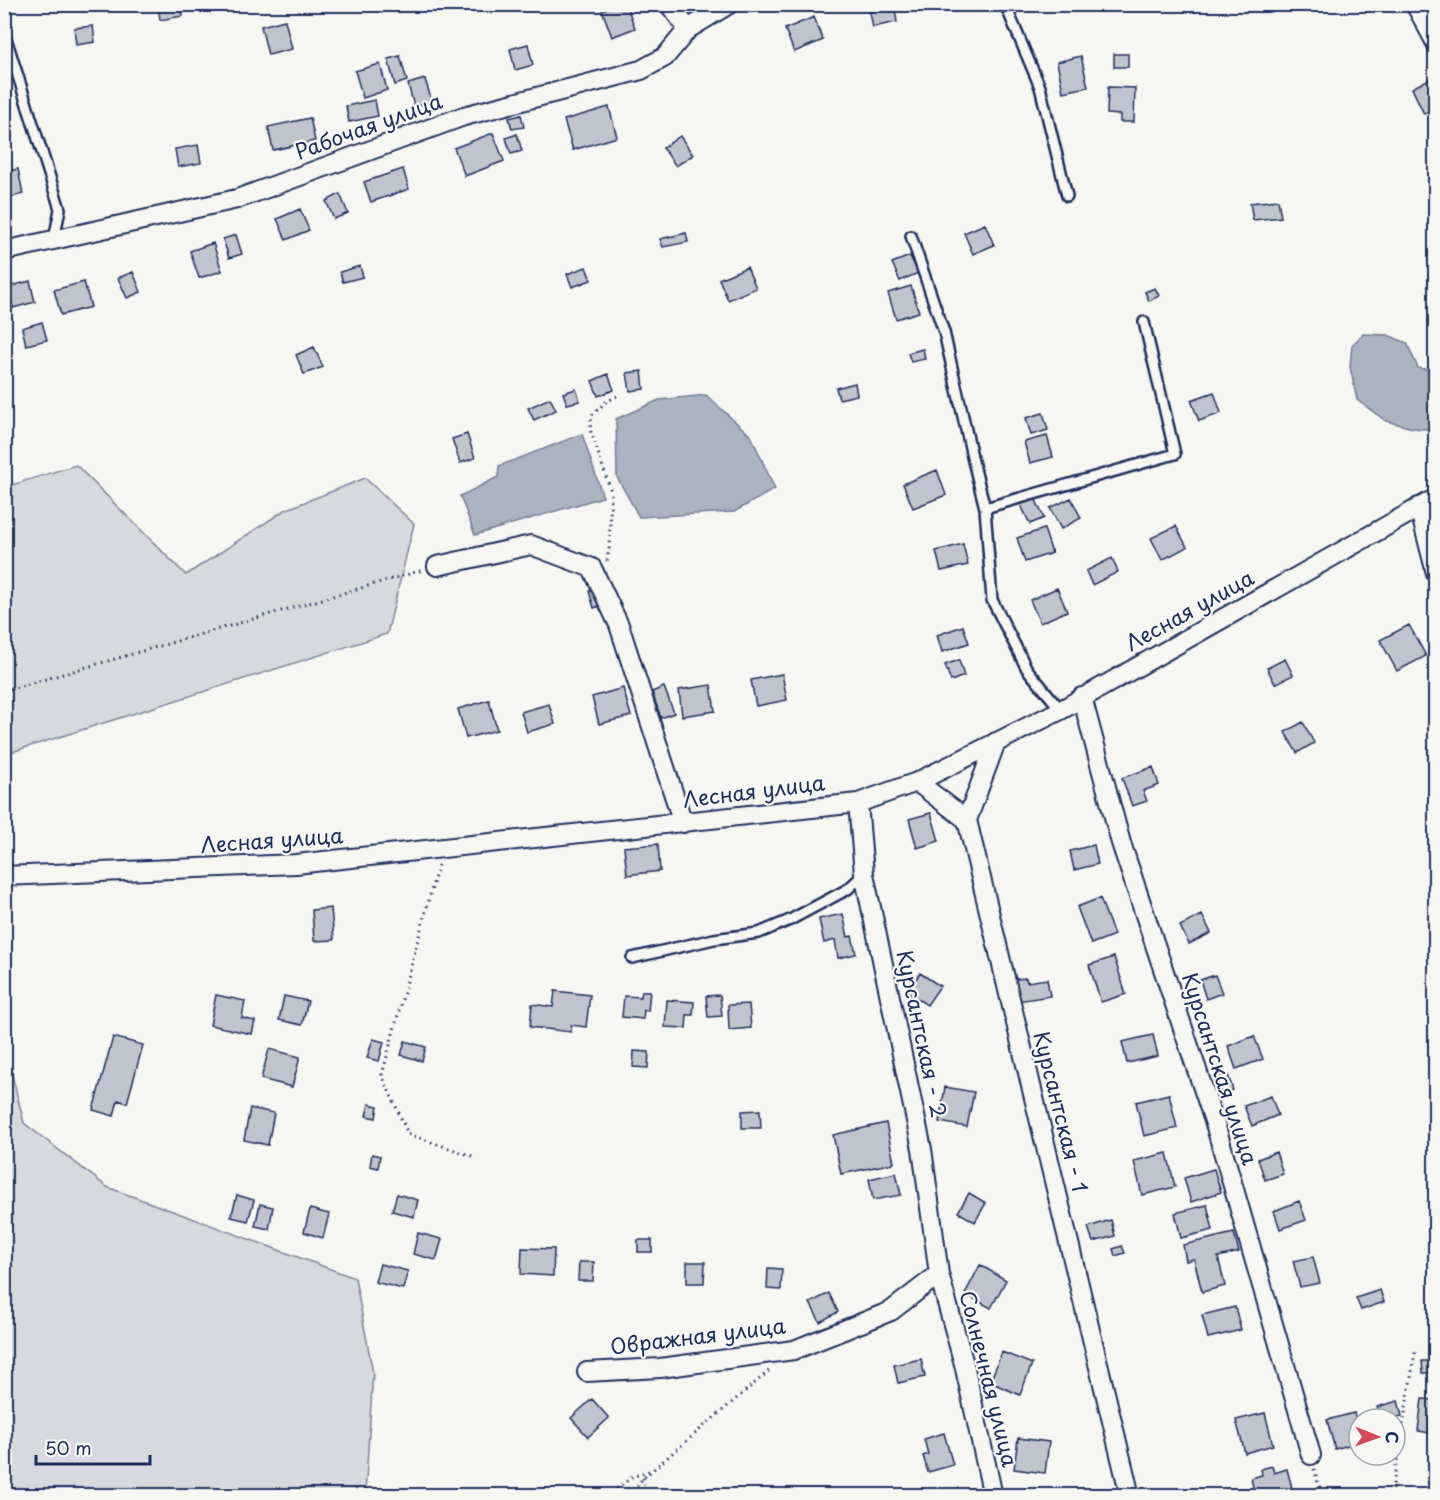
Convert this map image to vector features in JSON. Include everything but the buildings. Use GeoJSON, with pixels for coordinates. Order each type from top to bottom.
{"type":"FeatureCollection","features":[{"type":"Feature","properties":{"kind":"street"},"geometry":{"type":"LineString","coordinates":[[669,4],[688,29]]}},
{"type":"Feature","properties":{"kind":"street","name":"Рабочая улица"},"geometry":{"type":"LineString","coordinates":[[4,251],[237,199],[464,116],[641,70],[665,57],[688,29],[729,4]]}},
{"type":"Feature","properties":{"kind":"street"},"geometry":{"type":"LineString","coordinates":[[1414,4],[1436,43]]}},
{"type":"Feature","properties":{"kind":"street","name":"Лесная улица"},"geometry":{"type":"LineString","coordinates":[[4,876],[296,864],[858,803],[916,782],[1061,710],[1436,498]]}},
{"type":"Feature","properties":{"kind":"street"},"geometry":{"type":"LineString","coordinates":[[1419,507],[1436,573]]}},
{"type":"Feature","properties":{"kind":"street"},"geometry":{"type":"LineString","coordinates":[[437,566],[531,545],[592,568],[619,625],[683,823]]}},
{"type":"Feature","properties":{"kind":"street","name":"Курсантская улица"},"geometry":{"type":"LineString","coordinates":[[1082,697],[1121,843],[1216,1127],[1311,1455]]}},
{"type":"Feature","properties":{"kind":"street"},"geometry":{"type":"LineString","coordinates":[[916,782],[967,820],[996,742]]}},
{"type":"Feature","properties":{"kind":"street","name":"Курсантская - 2"},"geometry":{"type":"LineString","coordinates":[[858,803],[864,874],[922,1149],[939,1274]]}},
{"type":"Feature","properties":{"kind":"street","name":"Курсантская - 1"},"geometry":{"type":"LineString","coordinates":[[967,820],[1130,1496]]}},
{"type":"Feature","properties":{"kind":"street","name":"Овражная улица"},"geometry":{"type":"LineString","coordinates":[[586,1372],[660,1368],[794,1350],[891,1311],[939,1274]]}},
{"type":"Feature","properties":{"kind":"street","name":"Солнечная улица"},"geometry":{"type":"LineString","coordinates":[[939,1274],[964,1364],[993,1496]]}},
{"type":"Feature","properties":{"kind":"lane"},"geometry":{"type":"LineString","coordinates":[[1005,4],[1040,87],[1067,196]]}},
{"type":"Feature","properties":{"kind":"lane"},"geometry":{"type":"LineString","coordinates":[[4,32],[60,209],[54,240]]}},
{"type":"Feature","properties":{"kind":"lane"},"geometry":{"type":"LineString","coordinates":[[911,236],[944,332],[985,508],[992,600],[1027,669],[1061,710]]}},
{"type":"Feature","properties":{"kind":"lane"},"geometry":{"type":"LineString","coordinates":[[985,508],[1175,454],[1144,322]]}},
{"type":"Feature","properties":{"kind":"lane"},"geometry":{"type":"LineString","coordinates":[[632,958],[714,939],[759,933],[790,920],[848,889],[864,874]]}},
{"type":"Feature","properties":{"kind":"path"},"geometry":{"type":"LineString","coordinates":[[602,590],[609,549],[611,491],[590,429],[592,415],[606,402],[617,396]]}},
{"type":"Feature","properties":{"kind":"path"},"geometry":{"type":"LineString","coordinates":[[4,691],[437,566]]}},
{"type":"Feature","properties":{"kind":"path"},"geometry":{"type":"LineString","coordinates":[[442,849],[382,1075],[408,1134],[472,1156]]}},
{"type":"Feature","properties":{"kind":"path"},"geometry":{"type":"LineString","coordinates":[[1391,1496],[1416,1348]]}},
{"type":"Feature","properties":{"kind":"path"},"geometry":{"type":"LineString","coordinates":[[630,1496],[653,1469],[794,1350]]}},
{"type":"Feature","properties":{"kind":"path"},"geometry":{"type":"LineString","coordinates":[[1311,1455],[1318,1483],[1326,1496]]}},
{"type":"Feature","properties":{"kind":"path"},"geometry":{"type":"LineString","coordinates":[[607,1496],[632,1477],[653,1469]]}},
{"type":"Feature","properties":{"kind":"path"},"geometry":{"type":"LineString","coordinates":[[643,1478],[648,1496]]}},
{"type":"Feature","properties":{"kind":"shaded area"},"geometry":{"type":"Polygon","coordinates":[[[1363,334],[1388,335],[1407,343],[1418,368],[1435,371],[1435,430],[1413,428],[1386,421],[1357,400],[1350,367],[1352,345],[1363,334]]]}},
{"type":"Feature","properties":{"kind":"shaded area"},"geometry":{"type":"Polygon","coordinates":[[[706,395],[751,436],[775,489],[734,512],[639,517],[617,477],[616,419],[659,400],[706,395]]]}},
{"type":"Feature","properties":{"kind":"shaded area"},"geometry":{"type":"Polygon","coordinates":[[[582,434],[603,497],[475,535],[460,496],[498,477],[499,466],[582,434]]]}},
{"type":"Feature","properties":{"kind":"shaded area"},"geometry":{"type":"Polygon","coordinates":[[[76,465],[186,575],[285,510],[365,478],[414,524],[387,634],[5,754],[5,487],[76,465]]]}},
{"type":"Feature","properties":{"kind":"shaded area"},"geometry":{"type":"Polygon","coordinates":[[[4,1042],[24,1123],[107,1187],[355,1278],[373,1373],[365,1495],[5,1495],[4,1042]]]}}]}
